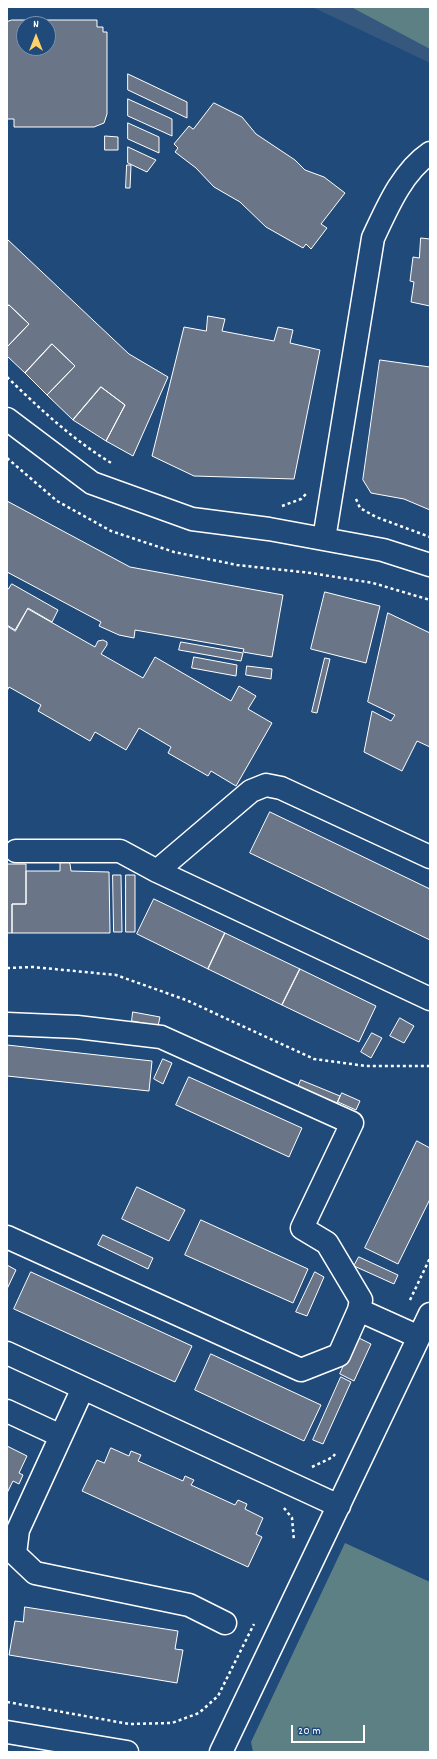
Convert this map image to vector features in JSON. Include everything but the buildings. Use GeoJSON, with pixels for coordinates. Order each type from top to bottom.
{"type":"FeatureCollection","features":[{"type":"Feature","properties":{"kind":"street"},"geometry":{"type":"LineString","coordinates":[[324,539],[373,238],[392,198],[418,161],[430,152]]}},
{"type":"Feature","properties":{"kind":"street"},"geometry":{"type":"LineString","coordinates":[[7,419],[92,482],[192,519],[269,529],[383,550],[430,565]]}},
{"type":"Feature","properties":{"kind":"street"},"geometry":{"type":"LineString","coordinates":[[157,871],[251,792],[266,785],[281,788],[430,857]]}},
{"type":"Feature","properties":{"kind":"street"},"geometry":{"type":"LineString","coordinates":[[16,851],[120,851],[157,871],[430,1000]]}},
{"type":"Feature","properties":{"kind":"street"},"geometry":{"type":"LineString","coordinates":[[7,1024],[76,1026],[161,1037],[352,1122],[302,1228],[327,1243],[361,1300],[339,1355],[301,1370],[7,1238]]}},
{"type":"Feature","properties":{"kind":"street"},"geometry":{"type":"LineString","coordinates":[[358,1310],[419,1337]]}},
{"type":"Feature","properties":{"kind":"street"},"geometry":{"type":"LineString","coordinates":[[221,1752],[430,1314]]}},
{"type":"Feature","properties":{"kind":"street"},"geometry":{"type":"LineString","coordinates":[[7,1354],[339,1506]]}},
{"type":"Feature","properties":{"kind":"street"},"geometry":{"type":"LineString","coordinates":[[83,1388],[18,1530],[15,1554],[35,1573],[189,1605],[225,1623]]}},
{"type":"Feature","properties":{"kind":"street"},"geometry":{"type":"LineString","coordinates":[[7,1411],[61,1436]]}},
{"type":"Feature","properties":{"kind":"street"},"geometry":{"type":"LineString","coordinates":[[7,1732],[127,1752]]}},
{"type":"Feature","properties":{"kind":"path"},"geometry":{"type":"LineString","coordinates":[[7,377],[35,405],[97,454],[116,465]]}},
{"type":"Feature","properties":{"kind":"path"},"geometry":{"type":"LineString","coordinates":[[7,458],[57,501],[111,530],[174,552],[237,565],[311,573],[373,583],[430,600]]}},
{"type":"Feature","properties":{"kind":"path"},"geometry":{"type":"LineString","coordinates":[[281,507],[301,499],[310,491]]}},
{"type":"Feature","properties":{"kind":"path"},"geometry":{"type":"LineString","coordinates":[[353,494],[360,508],[376,517],[430,536]]}},
{"type":"Feature","properties":{"kind":"path"},"geometry":{"type":"LineString","coordinates":[[7,968],[33,967],[116,975],[186,1000],[314,1059],[366,1066],[430,1066]]}},
{"type":"Feature","properties":{"kind":"path"},"geometry":{"type":"LineString","coordinates":[[407,1306],[430,1258]]}},
{"type":"Feature","properties":{"kind":"path"},"geometry":{"type":"LineString","coordinates":[[310,1467],[334,1456],[337,1450]]}},
{"type":"Feature","properties":{"kind":"path"},"geometry":{"type":"LineString","coordinates":[[281,1503],[292,1518],[294,1541],[291,1548]]}},
{"type":"Feature","properties":{"kind":"path"},"geometry":{"type":"LineString","coordinates":[[7,1702],[129,1724],[172,1723],[199,1712],[218,1696],[256,1619]]}},
{"type":"Feature","properties":{"kind":"shaded area"},"geometry":{"type":"Polygon","coordinates":[[[312,7],[430,7],[430,63],[312,7]]]}},
{"type":"Feature","properties":{"kind":"green space"},"geometry":{"type":"Polygon","coordinates":[[[351,7],[430,7],[430,49],[351,7]]]}},
{"type":"Feature","properties":{"kind":"green space"},"geometry":{"type":"Polygon","coordinates":[[[345,1543],[430,1582],[430,1752],[253,1752],[251,1742],[345,1543]]]}}]}
